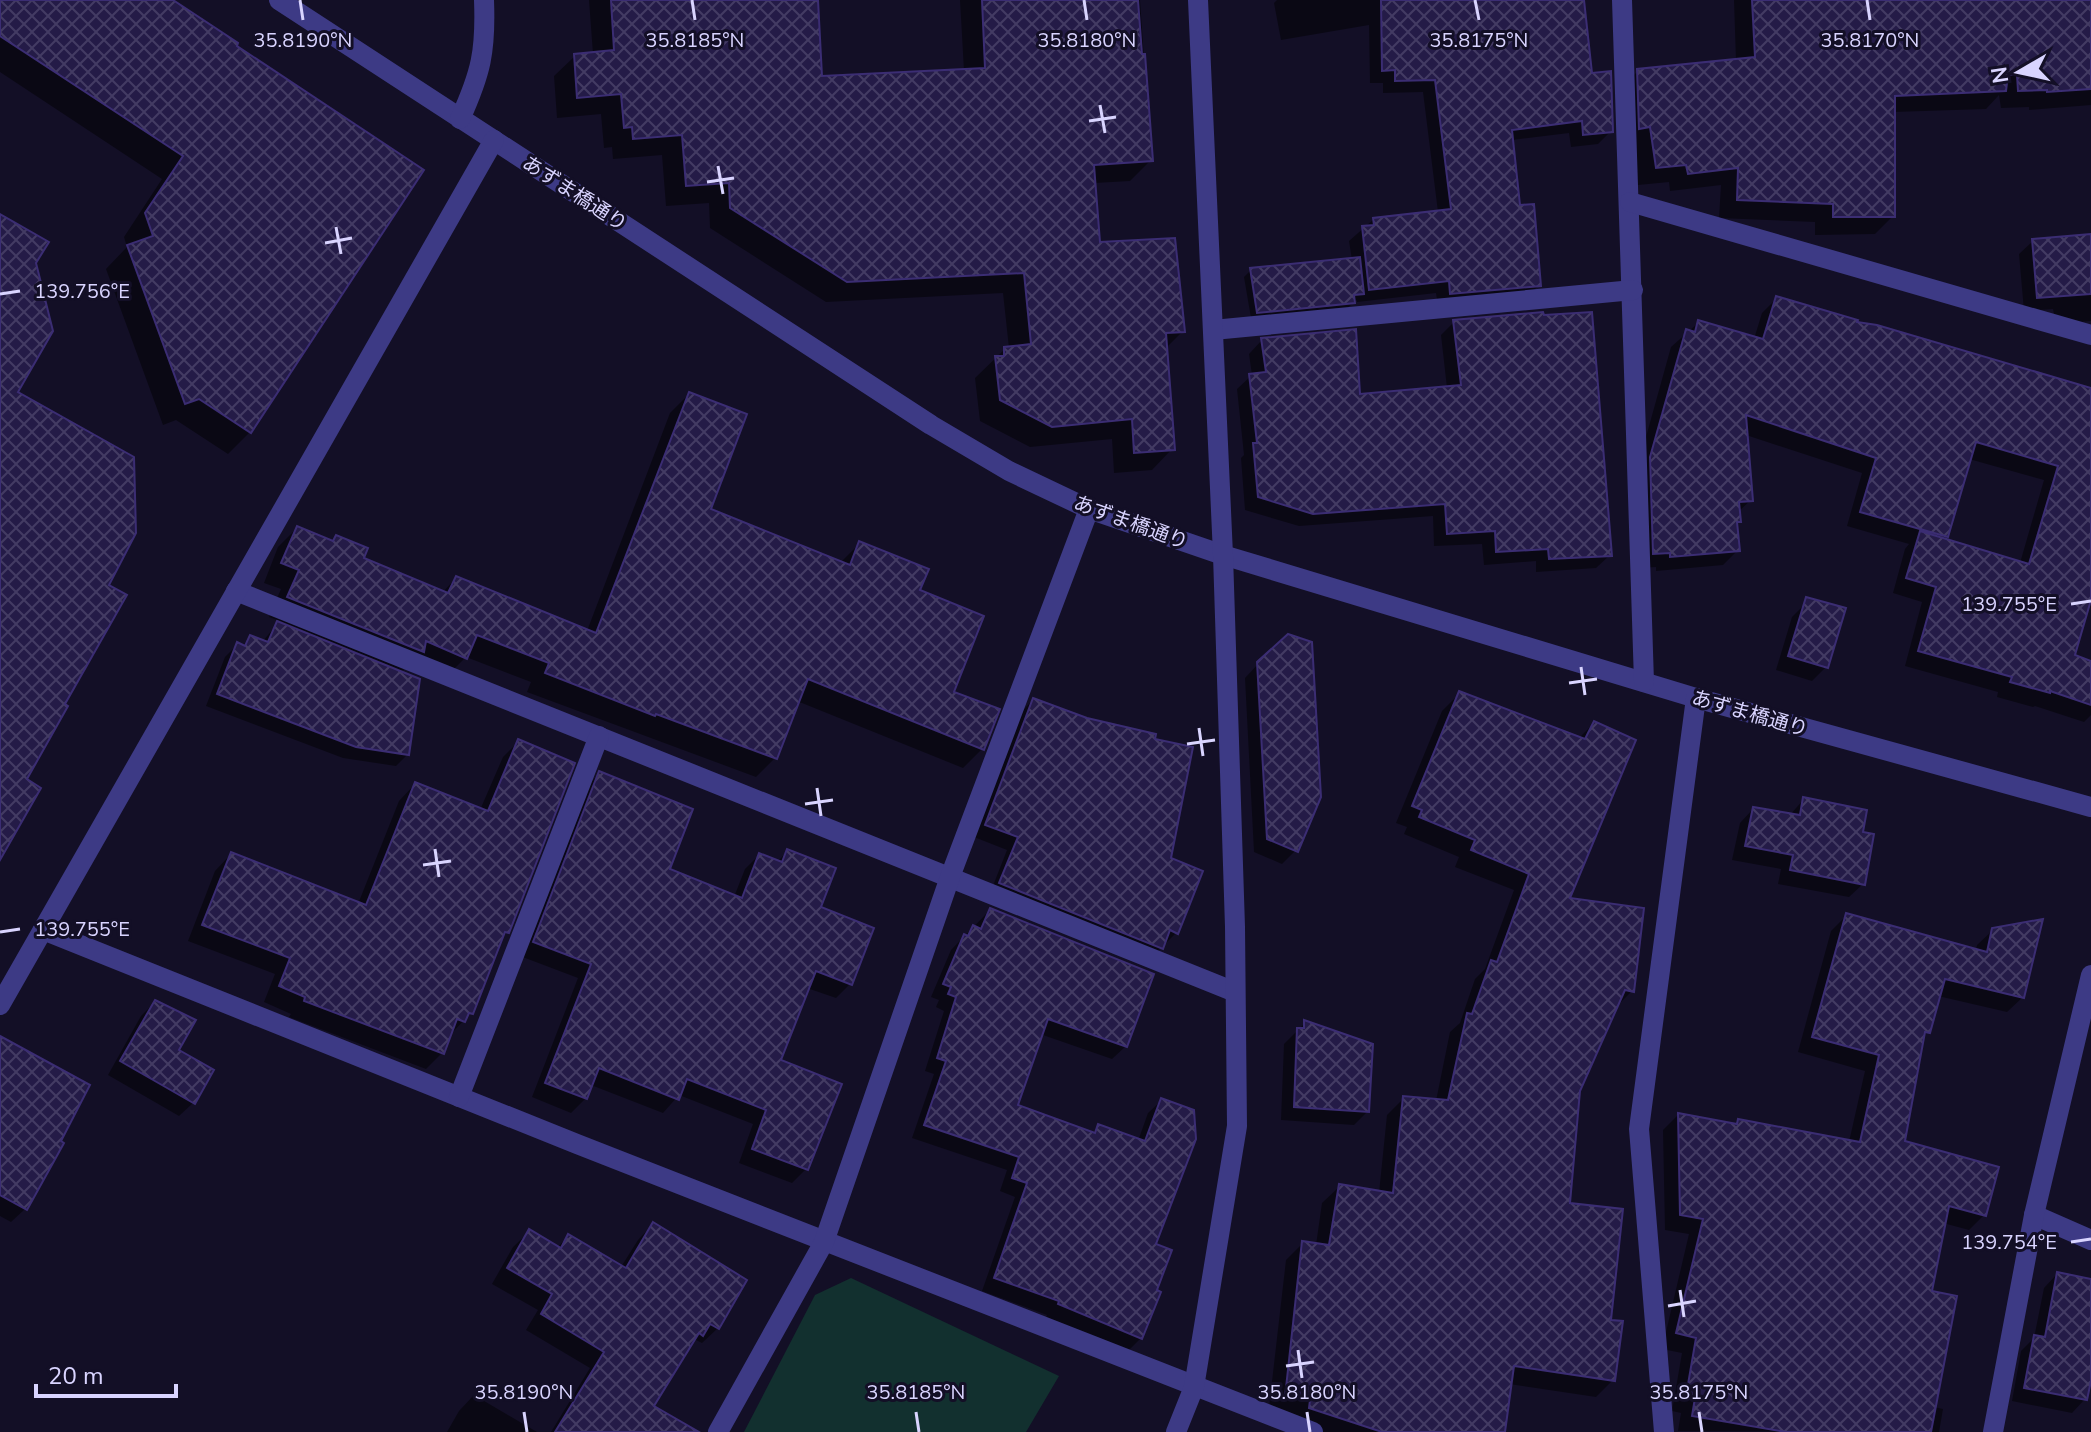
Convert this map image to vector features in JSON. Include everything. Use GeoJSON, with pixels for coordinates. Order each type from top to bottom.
{"type":"FeatureCollection","features":[{"type":"Feature","properties":{"kind":"street","name":"あずま橋通り"},"geometry":{"type":"LineString","coordinates":[[279,0],[931,425],[1009,471],[1089,509],[1223,555],[1696,698],[2091,807]]}},
{"type":"Feature","properties":{"kind":"street"},"geometry":{"type":"LineString","coordinates":[[460,119],[483,63],[486,32],[484,0]]}},
{"type":"Feature","properties":{"kind":"street"},"geometry":{"type":"LineString","coordinates":[[1176,1432],[1194,1387],[1237,1126],[1223,555],[1198,0]]}},
{"type":"Feature","properties":{"kind":"street"},"geometry":{"type":"LineString","coordinates":[[1622,0],[1644,682]]}},
{"type":"Feature","properties":{"kind":"street"},"geometry":{"type":"LineString","coordinates":[[0,1005],[494,140]]}},
{"type":"Feature","properties":{"kind":"street"},"geometry":{"type":"LineString","coordinates":[[1630,202],[2091,335]]}},
{"type":"Feature","properties":{"kind":"street"},"geometry":{"type":"LineString","coordinates":[[1213,330],[1633,290]]}},
{"type":"Feature","properties":{"kind":"street"},"geometry":{"type":"LineString","coordinates":[[718,1432],[824,1242],[950,877],[1089,509]]}},
{"type":"Feature","properties":{"kind":"street"},"geometry":{"type":"LineString","coordinates":[[236,591],[1235,992]]}},
{"type":"Feature","properties":{"kind":"street"},"geometry":{"type":"LineString","coordinates":[[1664,1432],[1639,1129],[1696,698]]}},
{"type":"Feature","properties":{"kind":"street"},"geometry":{"type":"LineString","coordinates":[[459,1097],[599,736]]}},
{"type":"Feature","properties":{"kind":"street"},"geometry":{"type":"LineString","coordinates":[[43,930],[824,1242],[1313,1432]]}},
{"type":"Feature","properties":{"kind":"street"},"geometry":{"type":"LineString","coordinates":[[1993,1432],[2034,1215],[2091,975]]}},
{"type":"Feature","properties":{"kind":"street"},"geometry":{"type":"LineString","coordinates":[[2034,1215],[2091,1240]]}},
{"type":"Feature","properties":{"kind":"green space"},"geometry":{"type":"Polygon","coordinates":[[[851,1278],[1059,1376],[1026,1432],[744,1432],[815,1295],[851,1278]]]}},
{"type":"Feature","properties":{"kind":"building"},"geometry":{"type":"Polygon","coordinates":[[[0,0],[173,0],[424,170],[251,433],[199,399],[185,404],[127,245],[153,236],[145,213],[183,156],[0,36],[0,0]]]}},
{"type":"Feature","properties":{"kind":"building"},"geometry":{"type":"Polygon","coordinates":[[[611,0],[818,0],[822,76],[985,68],[982,0],[1138,0],[1153,161],[1094,165],[1100,242],[1175,238],[1185,332],[1166,333],[1175,450],[1134,453],[1132,419],[1052,427],[1000,400],[995,356],[1004,356],[1004,347],[1031,344],[1024,273],[847,282],[730,208],[729,183],[686,186],[682,135],[633,139],[632,127],[624,128],[621,94],[577,98],[574,54],[614,50],[611,0]]]}},
{"type":"Feature","properties":{"kind":"building"},"geometry":{"type":"Polygon","coordinates":[[[1381,0],[1584,0],[1592,73],[1611,71],[1613,132],[1583,135],[1582,121],[1512,130],[1520,205],[1534,204],[1541,286],[1450,294],[1449,281],[1369,290],[1362,226],[1374,225],[1373,218],[1451,209],[1435,80],[1395,81],[1395,70],[1382,71],[1381,0]]]}},
{"type":"Feature","properties":{"kind":"building"},"geometry":{"type":"Polygon","coordinates":[[[1752,0],[2091,0],[2091,89],[2018,91],[2017,75],[2008,75],[2006,91],[1895,96],[1895,217],[1833,217],[1833,204],[1737,200],[1738,168],[1688,174],[1686,165],[1656,168],[1650,127],[1639,129],[1637,69],[1755,57],[1752,0]]]}},
{"type":"Feature","properties":{"kind":"building"},"geometry":{"type":"Polygon","coordinates":[[[0,214],[49,242],[36,263],[53,331],[18,392],[134,457],[136,533],[109,585],[127,595],[65,704],[68,706],[27,779],[41,788],[0,860],[0,214]]]}},
{"type":"Feature","properties":{"kind":"building"},"geometry":{"type":"Polygon","coordinates":[[[2091,234],[2091,294],[2037,298],[2032,239],[2091,234]]]}},
{"type":"Feature","properties":{"kind":"building"},"geometry":{"type":"Polygon","coordinates":[[[1360,257],[1364,294],[1354,295],[1355,303],[1257,313],[1250,268],[1360,257]]]}},
{"type":"Feature","properties":{"kind":"building"},"geometry":{"type":"Polygon","coordinates":[[[1776,296],[2091,388],[2091,600],[2075,655],[2091,661],[2091,705],[2010,682],[2012,677],[1918,651],[1936,587],[1906,578],[1920,531],[2029,564],[2058,466],[1976,442],[1948,537],[1860,512],[1876,458],[1746,415],[1753,501],[1739,502],[1741,522],[1737,522],[1740,551],[1670,557],[1670,553],[1653,554],[1650,457],[1686,329],[1695,332],[1698,320],[1763,339],[1776,296]]]}},
{"type":"Feature","properties":{"kind":"building"},"geometry":{"type":"Polygon","coordinates":[[[1543,312],[1544,315],[1592,312],[1612,556],[1549,559],[1548,549],[1496,552],[1495,531],[1447,534],[1445,504],[1313,514],[1258,497],[1253,443],[1257,443],[1249,374],[1266,372],[1261,338],[1356,329],[1360,394],[1461,385],[1453,320],[1543,312]]]}},
{"type":"Feature","properties":{"kind":"building"},"geometry":{"type":"Polygon","coordinates":[[[689,392],[747,414],[711,509],[850,565],[859,541],[929,569],[920,590],[984,616],[954,692],[1000,709],[984,750],[808,679],[777,759],[545,673],[549,663],[477,635],[467,659],[426,641],[424,652],[287,597],[299,570],[281,563],[297,526],[333,541],[336,535],[368,548],[364,558],[448,593],[456,576],[596,633],[689,392]]]}},
{"type":"Feature","properties":{"kind":"building"},"geometry":{"type":"Polygon","coordinates":[[[1806,597],[1846,608],[1828,668],[1788,656],[1806,597]]]}},
{"type":"Feature","properties":{"kind":"building"},"geometry":{"type":"Polygon","coordinates":[[[277,621],[420,679],[409,755],[356,747],[217,694],[237,642],[245,646],[250,635],[268,642],[277,621]]]}},
{"type":"Feature","properties":{"kind":"building"},"geometry":{"type":"Polygon","coordinates":[[[1288,634],[1312,642],[1321,797],[1298,852],[1267,839],[1257,662],[1288,634]]]}},
{"type":"Feature","properties":{"kind":"building"},"geometry":{"type":"Polygon","coordinates":[[[1459,691],[1585,739],[1594,721],[1636,740],[1570,898],[1644,908],[1634,992],[1625,990],[1580,1091],[1570,1203],[1623,1209],[1611,1320],[1623,1321],[1615,1381],[1514,1366],[1505,1432],[1382,1432],[1309,1408],[1310,1400],[1285,1397],[1302,1241],[1329,1245],[1339,1184],[1393,1193],[1403,1096],[1448,1100],[1467,1013],[1472,1014],[1491,960],[1497,962],[1529,874],[1471,850],[1475,840],[1419,817],[1422,810],[1412,806],[1459,691]]]}},
{"type":"Feature","properties":{"kind":"building"},"geometry":{"type":"Polygon","coordinates":[[[1033,698],[1087,718],[1156,734],[1155,739],[1193,747],[1171,858],[1203,871],[1178,934],[1170,930],[1163,949],[999,883],[1018,837],[985,825],[1033,698]]]}},
{"type":"Feature","properties":{"kind":"building"},"geometry":{"type":"Polygon","coordinates":[[[518,739],[575,763],[509,933],[505,932],[473,1014],[469,1013],[465,1022],[457,1019],[444,1054],[304,1001],[305,997],[279,986],[290,958],[202,925],[231,852],[366,905],[415,782],[488,811],[518,739]]]}},
{"type":"Feature","properties":{"kind":"building"},"geometry":{"type":"Polygon","coordinates":[[[599,771],[693,809],[670,869],[742,898],[759,853],[782,862],[787,849],[836,868],[821,907],[874,928],[852,985],[816,971],[781,1060],[842,1084],[808,1170],[752,1149],[766,1110],[687,1079],[679,1100],[599,1068],[587,1099],[545,1083],[591,964],[533,942],[599,771]]]}},
{"type":"Feature","properties":{"kind":"building"},"geometry":{"type":"Polygon","coordinates":[[[1803,797],[1867,810],[1863,832],[1874,834],[1865,885],[1790,870],[1793,855],[1745,846],[1753,807],[1800,815],[1803,797]]]}},
{"type":"Feature","properties":{"kind":"building"},"geometry":{"type":"Polygon","coordinates":[[[990,908],[1154,974],[1127,1047],[1048,1019],[1018,1105],[1095,1133],[1098,1124],[1145,1141],[1161,1098],[1194,1110],[1196,1139],[1156,1244],[1172,1250],[1157,1290],[1161,1292],[1142,1339],[1058,1304],[1059,1301],[994,1278],[1027,1183],[1012,1178],[1019,1157],[924,1125],[946,1061],[937,1058],[956,997],[948,994],[951,987],[943,984],[964,934],[968,936],[973,925],[981,929],[990,908]]]}},
{"type":"Feature","properties":{"kind":"building"},"geometry":{"type":"Polygon","coordinates":[[[1846,913],[1987,952],[1992,928],[2043,919],[2024,998],[1945,979],[1930,1033],[1925,1032],[1905,1141],[1999,1167],[1986,1216],[1949,1206],[1932,1291],[1957,1296],[1931,1432],[1786,1432],[1692,1416],[1695,1398],[1686,1396],[1696,1338],[1676,1333],[1703,1219],[1680,1215],[1678,1113],[1737,1124],[1738,1119],[1860,1142],[1879,1055],[1812,1037],[1846,913]]]}},
{"type":"Feature","properties":{"kind":"building"},"geometry":{"type":"Polygon","coordinates":[[[155,1000],[196,1020],[179,1050],[214,1070],[195,1104],[120,1061],[155,1000]]]}},
{"type":"Feature","properties":{"kind":"building"},"geometry":{"type":"Polygon","coordinates":[[[1304,1020],[1373,1044],[1369,1112],[1294,1107],[1297,1028],[1304,1028],[1304,1020]]]}},
{"type":"Feature","properties":{"kind":"building"},"geometry":{"type":"Polygon","coordinates":[[[0,1036],[90,1085],[61,1141],[64,1143],[27,1210],[0,1195],[0,1036]]]}},
{"type":"Feature","properties":{"kind":"building"},"geometry":{"type":"Polygon","coordinates":[[[653,1222],[747,1280],[719,1329],[710,1324],[703,1336],[699,1333],[654,1406],[699,1432],[555,1432],[604,1352],[541,1314],[552,1294],[507,1268],[529,1229],[561,1248],[568,1234],[626,1268],[653,1222]]]}},
{"type":"Feature","properties":{"kind":"building"},"geometry":{"type":"Polygon","coordinates":[[[2057,1272],[2091,1279],[2091,1381],[2087,1400],[2024,1388],[2034,1335],[2045,1337],[2057,1272]]]}}]}
